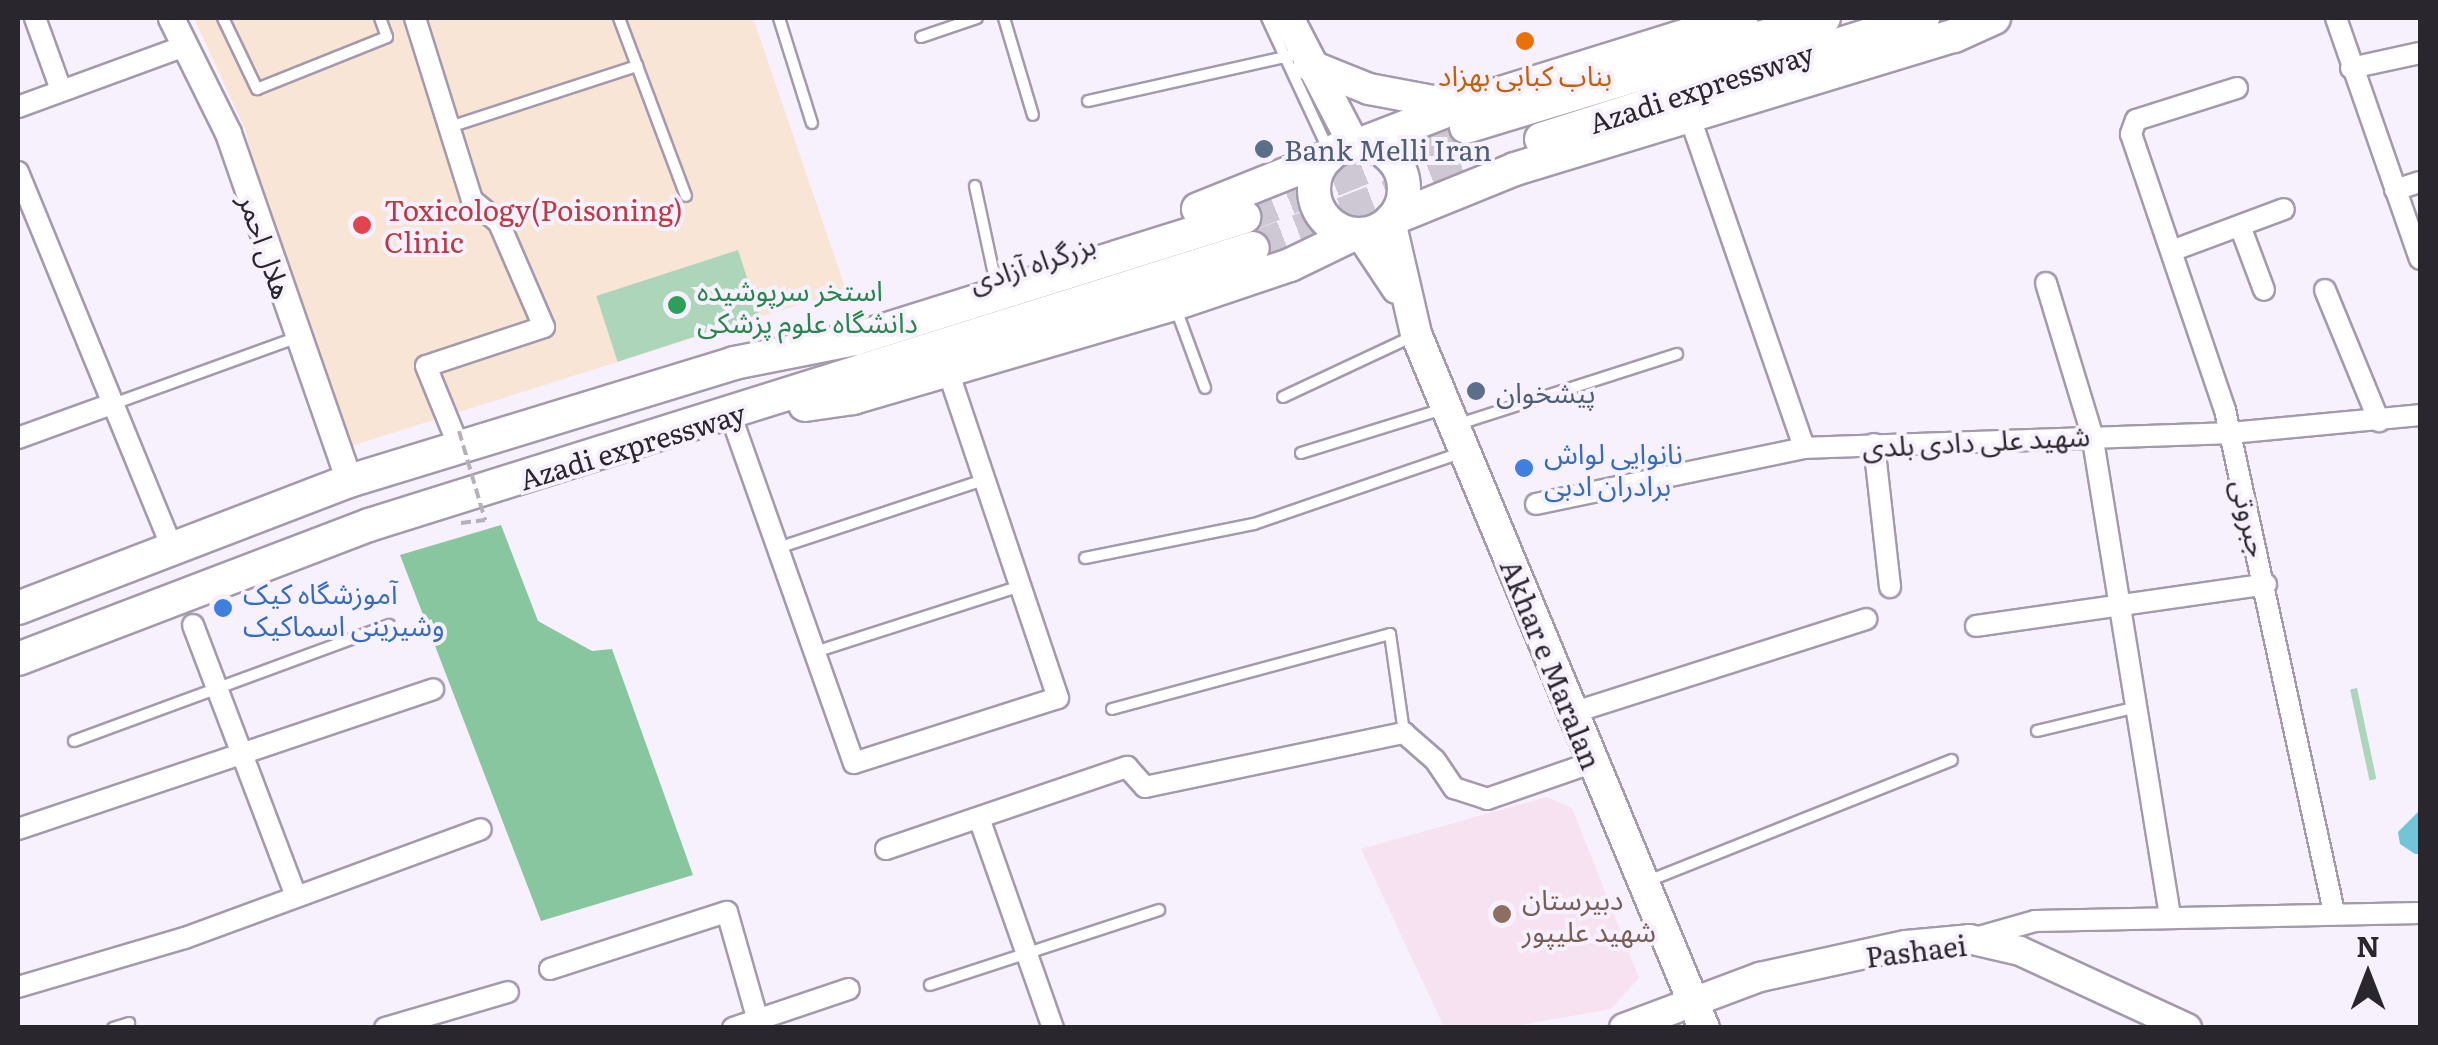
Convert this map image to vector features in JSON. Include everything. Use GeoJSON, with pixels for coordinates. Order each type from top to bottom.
{"type":"FeatureCollection","features":[{"type":"Feature","properties":{"kind":"highway"},"geometry":{"type":"LineString","coordinates":[[1462,116],[1742,18]]}},
{"type":"Feature","properties":{"kind":"highway","name":"Azadi expressway"},"geometry":{"type":"LineString","coordinates":[[1462,116],[1824,18]]}},
{"type":"Feature","properties":{"kind":"highway","name":"Azadi expressway"},"geometry":{"type":"LineString","coordinates":[[1480,160],[1923,18]]}},
{"type":"Feature","properties":{"kind":"highway"},"geometry":{"type":"LineString","coordinates":[[731,416],[853,398],[1174,304],[1313,254],[1515,169],[1954,36],[1994,18]]}},
{"type":"Feature","properties":{"kind":"highway","name":"بزرگراه آزادی"},"geometry":{"type":"LineString","coordinates":[[734,363],[840,321],[1279,181],[1344,150],[1416,124],[1462,116]]}},
{"type":"Feature","properties":{"kind":"highway"},"geometry":{"type":"LineString","coordinates":[[1416,124],[1409,147],[1415,172],[1446,198]]}},
{"type":"Feature","properties":{"kind":"highway"},"geometry":{"type":"LineString","coordinates":[[1344,150],[1385,153],[1401,172],[1404,197],[1374,227],[1331,224],[1316,203],[1316,178],[1344,150]]}},
{"type":"Feature","properties":{"kind":"highway"},"geometry":{"type":"LineString","coordinates":[[1279,181],[1300,193],[1312,212],[1313,254]]}},
{"type":"Feature","properties":{"kind":"highway","name":"Azadi expressway"},"geometry":{"type":"LineString","coordinates":[[18,608],[459,439],[734,363],[855,340],[1248,233],[731,416],[369,525],[18,659]]}},
{"type":"Feature","properties":{"kind":"main road"},"geometry":{"type":"LineString","coordinates":[[1278,19],[1344,150]]}},
{"type":"Feature","properties":{"kind":"main road"},"geometry":{"type":"LineString","coordinates":[[1299,59],[1369,89],[1462,116]]}},
{"type":"Feature","properties":{"kind":"main road","name":"Akhar e Maralan"},"geometry":{"type":"LineString","coordinates":[[1374,227],[1591,763],[1699,1015]]}},
{"type":"Feature","properties":{"kind":"main road","name":"Pashaei"},"geometry":{"type":"LineString","coordinates":[[1624,1028],[1699,1015],[1778,973],[1906,945],[1968,940],[2020,952],[2187,1028]]}},
{"type":"Feature","properties":{"kind":"street"},"geometry":{"type":"LineString","coordinates":[[34,18],[61,90]]}},
{"type":"Feature","properties":{"kind":"street","name":"هلال احمر"},"geometry":{"type":"LineString","coordinates":[[171,18],[228,133],[349,481]]}},
{"type":"Feature","properties":{"kind":"street"},"geometry":{"type":"LineString","coordinates":[[415,18],[454,126],[472,200],[499,223],[544,327],[426,366],[459,439]]}},
{"type":"Feature","properties":{"kind":"street"},"geometry":{"type":"LineString","coordinates":[[2336,18],[2420,259]]}},
{"type":"Feature","properties":{"kind":"street"},"geometry":{"type":"LineString","coordinates":[[18,107],[184,46]]}},
{"type":"Feature","properties":{"kind":"street"},"geometry":{"type":"LineString","coordinates":[[2352,68],[2420,53]]}},
{"type":"Feature","properties":{"kind":"street","name":"جبروتی"},"geometry":{"type":"LineString","coordinates":[[2237,88],[2136,120],[2131,134],[2174,250],[2230,433],[2266,584],[2334,912]]}},
{"type":"Feature","properties":{"kind":"street"},"geometry":{"type":"LineString","coordinates":[[1688,115],[1804,448]]}},
{"type":"Feature","properties":{"kind":"street"},"geometry":{"type":"LineString","coordinates":[[18,172],[172,548]]}},
{"type":"Feature","properties":{"kind":"street"},"geometry":{"type":"LineString","coordinates":[[2395,190],[2420,182]]}},
{"type":"Feature","properties":{"kind":"street"},"geometry":{"type":"LineString","coordinates":[[2174,250],[2284,209]]}},
{"type":"Feature","properties":{"kind":"street"},"geometry":{"type":"LineString","coordinates":[[2240,226],[2264,290]]}},
{"type":"Feature","properties":{"kind":"street"},"geometry":{"type":"LineString","coordinates":[[2046,284],[2092,434],[2170,916]]}},
{"type":"Feature","properties":{"kind":"street"},"geometry":{"type":"LineString","coordinates":[[2325,290],[2379,421]]}},
{"type":"Feature","properties":{"kind":"street"},"geometry":{"type":"LineString","coordinates":[[731,416],[854,763],[1058,698],[948,371]]}},
{"type":"Feature","properties":{"kind":"street"},"geometry":{"type":"LineString","coordinates":[[18,438],[112,404]]}},
{"type":"Feature","properties":{"kind":"street","name":"شهید علی دادی بلدی"},"geometry":{"type":"LineString","coordinates":[[1536,504],[1804,448],[2092,434],[2230,433],[2420,415]]}},
{"type":"Feature","properties":{"kind":"street"},"geometry":{"type":"LineString","coordinates":[[1874,444],[1890,588]]}},
{"type":"Feature","properties":{"kind":"street"},"geometry":{"type":"LineString","coordinates":[[1976,626],[2266,584]]}},
{"type":"Feature","properties":{"kind":"street"},"geometry":{"type":"LineString","coordinates":[[1572,713],[1866,619]]}},
{"type":"Feature","properties":{"kind":"street"},"geometry":{"type":"LineString","coordinates":[[193,625],[295,893]]}},
{"type":"Feature","properties":{"kind":"street"},"geometry":{"type":"LineString","coordinates":[[18,829],[244,758],[433,689]]}},
{"type":"Feature","properties":{"kind":"street"},"geometry":{"type":"LineString","coordinates":[[886,849],[1127,767],[1145,787],[1404,733],[1435,760],[1454,788],[1486,799],[1591,763]]}},
{"type":"Feature","properties":{"kind":"street"},"geometry":{"type":"LineString","coordinates":[[980,818],[1054,1028]]}},
{"type":"Feature","properties":{"kind":"street"},"geometry":{"type":"LineString","coordinates":[[18,987],[185,938],[295,893],[481,829]]}},
{"type":"Feature","properties":{"kind":"street"},"geometry":{"type":"LineString","coordinates":[[550,968],[727,912],[759,1024]]}},
{"type":"Feature","properties":{"kind":"street"},"geometry":{"type":"LineString","coordinates":[[1968,940],[2035,922],[2334,912],[2420,914]]}},
{"type":"Feature","properties":{"kind":"street"},"geometry":{"type":"LineString","coordinates":[[733,1028],[759,1024],[848,989]]}},
{"type":"Feature","properties":{"kind":"street"},"geometry":{"type":"LineString","coordinates":[[386,1028],[448,1019],[508,992]]}},
{"type":"Feature","properties":{"kind":"lane"},"geometry":{"type":"LineString","coordinates":[[223,18],[257,89],[386,37],[380,18]]}},
{"type":"Feature","properties":{"kind":"lane"},"geometry":{"type":"LineString","coordinates":[[619,18],[686,196]]}},
{"type":"Feature","properties":{"kind":"lane"},"geometry":{"type":"LineString","coordinates":[[779,18],[812,123]]}},
{"type":"Feature","properties":{"kind":"lane"},"geometry":{"type":"LineString","coordinates":[[921,36],[976,18]]}},
{"type":"Feature","properties":{"kind":"lane"},"geometry":{"type":"LineString","coordinates":[[1004,18],[1034,115]]}},
{"type":"Feature","properties":{"kind":"lane"},"geometry":{"type":"LineString","coordinates":[[1088,102],[1159,81],[1180,86],[1299,59]]}},
{"type":"Feature","properties":{"kind":"lane"},"geometry":{"type":"LineString","coordinates":[[454,126],[637,66]]}},
{"type":"Feature","properties":{"kind":"lane"},"geometry":{"type":"LineString","coordinates":[[975,186],[994,274]]}},
{"type":"Feature","properties":{"kind":"lane"},"geometry":{"type":"LineString","coordinates":[[1174,304],[1205,388]]}},
{"type":"Feature","properties":{"kind":"lane"},"geometry":{"type":"LineString","coordinates":[[1283,397],[1416,334]]}},
{"type":"Feature","properties":{"kind":"lane"},"geometry":{"type":"LineString","coordinates":[[112,404],[298,337]]}},
{"type":"Feature","properties":{"kind":"lane"},"geometry":{"type":"LineString","coordinates":[[1085,558],[1254,524],[1455,428],[1677,354]]}},
{"type":"Feature","properties":{"kind":"lane"},"geometry":{"type":"LineString","coordinates":[[1301,453],[1455,428]]}},
{"type":"Feature","properties":{"kind":"lane"},"geometry":{"type":"LineString","coordinates":[[778,548],[985,480]]}},
{"type":"Feature","properties":{"kind":"lane"},"geometry":{"type":"LineString","coordinates":[[815,652],[1020,586]]}},
{"type":"Feature","properties":{"kind":"lane"},"geometry":{"type":"LineString","coordinates":[[74,741],[389,624]]}},
{"type":"Feature","properties":{"kind":"lane"},"geometry":{"type":"LineString","coordinates":[[1112,709],[1390,634],[1404,733]]}},
{"type":"Feature","properties":{"kind":"lane"},"geometry":{"type":"LineString","coordinates":[[2036,731],[2137,707]]}},
{"type":"Feature","properties":{"kind":"lane"},"geometry":{"type":"LineString","coordinates":[[1643,884],[1952,760]]}},
{"type":"Feature","properties":{"kind":"lane"},"geometry":{"type":"LineString","coordinates":[[930,985],[1159,910]]}},
{"type":"Feature","properties":{"kind":"lane"},"geometry":{"type":"LineString","coordinates":[[113,1028],[130,1024]]}},
{"type":"Feature","properties":{"kind":"path"},"geometry":{"type":"LineString","coordinates":[[459,439],[485,520],[462,528]]}},
{"type":"Feature","properties":{"kind":"shaded area"},"geometry":{"type":"Polygon","coordinates":[[[194,18],[753,18],[846,290],[351,446],[268,219],[245,129],[194,18]]]}},
{"type":"Feature","properties":{"kind":"shaded area","name":"دبیرستان شهید علیپور"},"geometry":{"type":"Polygon","coordinates":[[[1547,797],[1572,808],[1639,978],[1611,1009],[1509,1027],[1444,1027],[1361,849],[1547,797]]]}},
{"type":"Feature","properties":{"kind":"green space","name":"استخر سرپوشیده دانشگاه علوم پزشکی"},"geometry":{"type":"Polygon","coordinates":[[[738,250],[759,316],[618,362],[596,296],[738,250]]]}},
{"type":"Feature","properties":{"kind":"green space"},"geometry":{"type":"Polygon","coordinates":[[[501,525],[538,621],[592,651],[612,649],[693,875],[541,921],[400,555],[501,525]]]}},
{"type":"Feature","properties":{"kind":"green space"},"geometry":{"type":"Polygon","coordinates":[[[2357,688],[2376,779],[2369,780],[2350,689],[2357,688]]]}},
{"type":"Feature","properties":{"kind":"water"},"geometry":{"type":"Polygon","coordinates":[[[2420,810],[2420,854],[2415,854],[2400,844],[2398,832],[2420,810]]]}},
{"type":"Feature","properties":{"kind":"tunnel"},"geometry":{"type":"LineString","coordinates":[[1244,217],[1466,127]]}},
{"type":"Feature","properties":{"kind":"tunnel"},"geometry":{"type":"LineString","coordinates":[[1253,248],[1480,160]]}},
{"type":"Feature","properties":{"kind":"place","name":"بناب کبابی بهزاد"},"geometry":{"type":"Point","coordinates":[1525,41]}},
{"type":"Feature","properties":{"kind":"place","name":"Bank Melli Iran"},"geometry":{"type":"Point","coordinates":[1264,149]}},
{"type":"Feature","properties":{"kind":"place","name":"Toxicology(Poisoning) Clinic"},"geometry":{"type":"Point","coordinates":[362,225]}},
{"type":"Feature","properties":{"kind":"place","name":"استخر سرپوشیده دانشگاه علوم پزشکی"},"geometry":{"type":"Point","coordinates":[677,305]}},
{"type":"Feature","properties":{"kind":"place","name":"پیشخوان"},"geometry":{"type":"Point","coordinates":[1476,391]}},
{"type":"Feature","properties":{"kind":"place","name":"نانوایی لواش برادران ادبی"},"geometry":{"type":"Point","coordinates":[1524,468]}},
{"type":"Feature","properties":{"kind":"place","name":"آموزشگاه کیک وشیرینی اسماکیک"},"geometry":{"type":"Point","coordinates":[223,608]}},
{"type":"Feature","properties":{"kind":"place","name":"دبیرستان شهید علیپور"},"geometry":{"type":"Point","coordinates":[1502,914]}}]}
